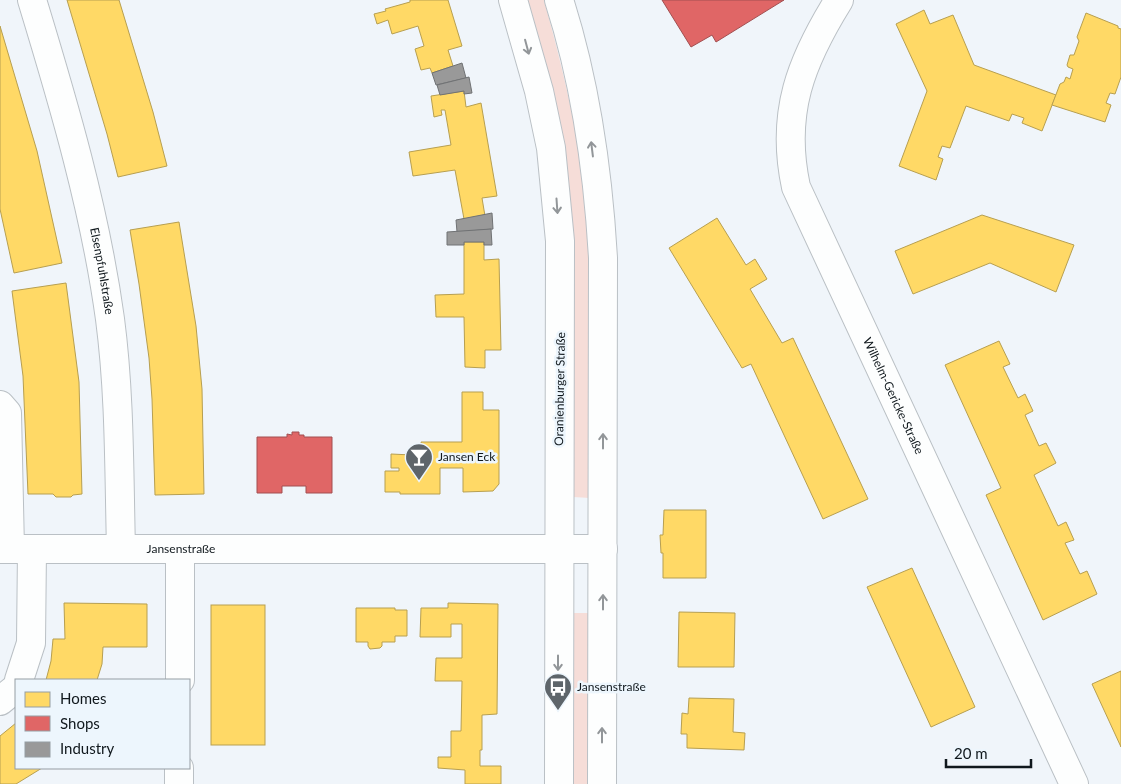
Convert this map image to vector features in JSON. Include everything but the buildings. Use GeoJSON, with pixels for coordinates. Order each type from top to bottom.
{"type":"FeatureCollection","features":[{"type":"Feature","properties":{"kind":"street","name":"Elsenpfuhlstraße"},"geometry":{"type":"LineString","coordinates":[[32,0],[70,127],[100,256],[110,320],[118,414],[121,549]]}},
{"type":"Feature","properties":{"kind":"street","name":"Oranienburger Straße"},"geometry":{"type":"LineString","coordinates":[[513,0],[539,91],[551,148],[557,194],[560,241],[558,784]]}},
{"type":"Feature","properties":{"kind":"street"},"geometry":{"type":"LineString","coordinates":[[559,0],[580,78],[600,202],[604,312],[602,784]]}},
{"type":"Feature","properties":{"kind":"street","name":"Wilhelm-Gericke-Straße"},"geometry":{"type":"LineString","coordinates":[[839,0],[816,38],[803,70],[794,102],[790,124],[790,148],[796,186],[1074,784]]}},
{"type":"Feature","properties":{"kind":"street"},"geometry":{"type":"LineString","coordinates":[[0,405],[7,413],[14,549],[32,644],[19,679]]}},
{"type":"Feature","properties":{"kind":"street","name":"Jansenstraße"},"geometry":{"type":"LineString","coordinates":[[14,549],[603,549]]}},
{"type":"Feature","properties":{"kind":"street"},"geometry":{"type":"LineString","coordinates":[[180,549],[180,679]]}},
{"type":"Feature","properties":{"kind":"street"},"geometry":{"type":"LineString","coordinates":[[0,701],[15,689]]}},
{"type":"Feature","properties":{"kind":"street"},"geometry":{"type":"LineString","coordinates":[[179,769],[179,784]]}},
{"type":"Feature","properties":{"kind":"shaded area"},"geometry":{"type":"Polygon","coordinates":[[[528,0],[544,0],[566,87],[583,174],[590,281],[590,498],[573,497],[572,244],[568,178],[561,131],[528,0]]]}},
{"type":"Feature","properties":{"kind":"shaded area"},"geometry":{"type":"Polygon","coordinates":[[[573,613],[590,613],[590,784],[573,784],[573,613]]]}},
{"type":"Feature","properties":{"kind":"place","name":"Jansen Eck"},"geometry":{"type":"Point","coordinates":[419,481]}},
{"type":"Feature","properties":{"kind":"place","name":"Jansenstraße"},"geometry":{"type":"Point","coordinates":[558,711]}}]}
